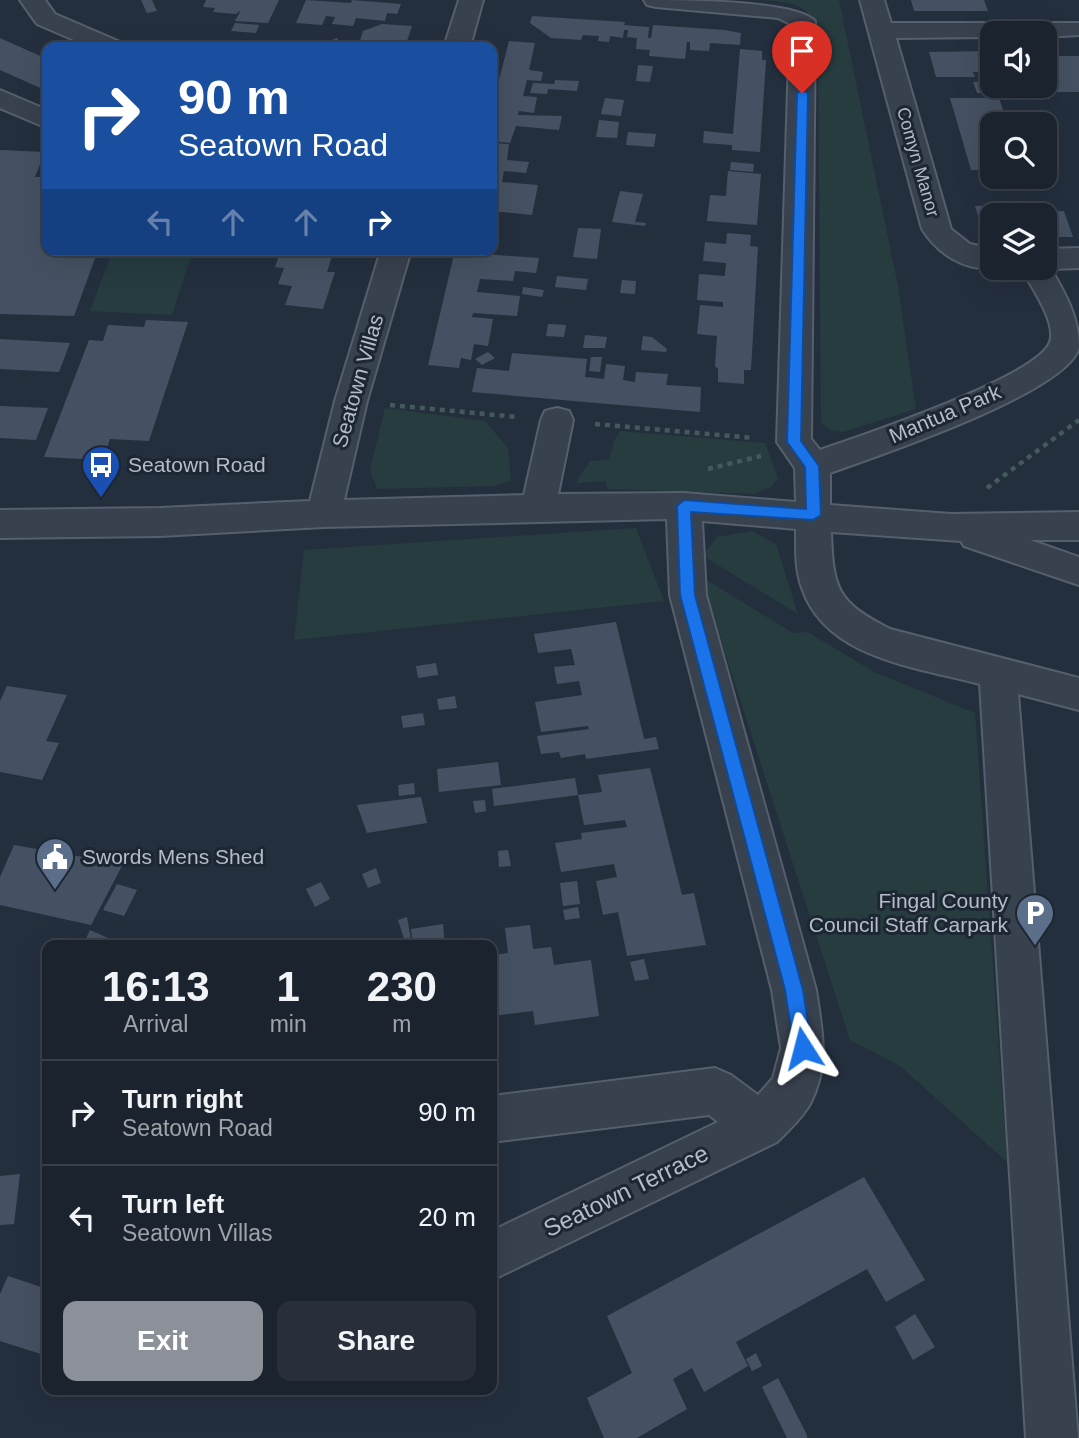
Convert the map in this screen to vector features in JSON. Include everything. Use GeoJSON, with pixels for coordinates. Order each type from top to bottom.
{"type":"FeatureCollection","features":[{"type":"Feature","properties":{"kind":"street"},"geometry":{"type":"LineString","coordinates":[[458,42],[471,0]]}},
{"type":"Feature","properties":{"kind":"street"},"geometry":{"type":"LineString","coordinates":[[656,0],[784,11],[803,21],[794,442],[812,466],[814,565],[819,589],[828,607],[854,630],[881,642],[1079,694]]}},
{"type":"Feature","properties":{"kind":"street","name":"Comyn Manor"},"geometry":{"type":"LineString","coordinates":[[872,0],[936,229],[952,249],[980,257]]}},
{"type":"Feature","properties":{"kind":"street"},"geometry":{"type":"LineString","coordinates":[[37,1],[46,19],[99,42]]}},
{"type":"Feature","properties":{"kind":"street"},"geometry":{"type":"LineString","coordinates":[[880,31],[1072,29]]}},
{"type":"Feature","properties":{"kind":"street"},"geometry":{"type":"LineString","coordinates":[[0,98],[42,118]]}},
{"type":"Feature","properties":{"kind":"street","name":"Seatown Villas"},"geometry":{"type":"LineString","coordinates":[[324,514],[351,401],[394,256]]}},
{"type":"Feature","properties":{"kind":"street"},"geometry":{"type":"LineString","coordinates":[[1057,259],[1079,258]]}},
{"type":"Feature","properties":{"kind":"street","name":"Mantua Park"},"geometry":{"type":"LineString","coordinates":[[812,466],[923,425],[991,396],[1048,367],[1060,357],[1066,345],[1062,317],[1042,280]]}},
{"type":"Feature","properties":{"kind":"street"},"geometry":{"type":"LineString","coordinates":[[538,507],[557,420]]}},
{"type":"Feature","properties":{"kind":"street"},"geometry":{"type":"LineString","coordinates":[[0,524],[160,522],[538,507],[684,506],[951,528],[1079,526]]}},
{"type":"Feature","properties":{"kind":"street","name":"Seatown Terrace"},"geometry":{"type":"LineString","coordinates":[[497,1254],[761,1126],[793,1090],[803,1048],[794,990],[688,595],[684,506]]}},
{"type":"Feature","properties":{"kind":"street"},"geometry":{"type":"LineString","coordinates":[[951,528],[1079,571]]}},
{"type":"Feature","properties":{"kind":"street"},"geometry":{"type":"LineString","coordinates":[[998,673],[1052,1438]]}},
{"type":"Feature","properties":{"kind":"street"},"geometry":{"type":"LineString","coordinates":[[497,1118],[715,1091],[761,1126]]}},
{"type":"Feature","properties":{"kind":"path"},"geometry":{"type":"LineString","coordinates":[[980,493],[1079,420]]}},
{"type":"Feature","properties":{"kind":"path"},"geometry":{"type":"LineString","coordinates":[[719,435],[754,438]]}},
{"type":"Feature","properties":{"kind":"green space"},"geometry":{"type":"Polygon","coordinates":[[[758,0],[839,0],[898,286],[916,409],[843,432],[830,430],[821,422],[818,55],[814,26],[805,10],[798,6],[758,0]]]}},
{"type":"Feature","properties":{"kind":"green space"},"geometry":{"type":"Polygon","coordinates":[[[111,256],[191,256],[172,315],[90,311],[111,256]]]}},
{"type":"Feature","properties":{"kind":"green space"},"geometry":{"type":"Polygon","coordinates":[[[385,408],[485,421],[508,448],[511,481],[494,486],[377,489],[370,470],[385,408]]]}},
{"type":"Feature","properties":{"kind":"green space"},"geometry":{"type":"Polygon","coordinates":[[[620,431],[765,443],[778,478],[771,487],[754,494],[608,489],[605,481],[576,483],[590,461],[609,460],[620,431]]]}},
{"type":"Feature","properties":{"kind":"green space"},"geometry":{"type":"Polygon","coordinates":[[[636,528],[664,601],[294,640],[304,550],[636,528]]]}},
{"type":"Feature","properties":{"kind":"green space"},"geometry":{"type":"Polygon","coordinates":[[[752,531],[776,544],[798,614],[703,556],[717,537],[752,531]]]}},
{"type":"Feature","properties":{"kind":"green space"},"geometry":{"type":"Polygon","coordinates":[[[700,576],[793,633],[808,632],[874,672],[975,713],[1007,1162],[900,1066],[850,1040],[700,576]]]}},
{"type":"Feature","properties":{"kind":"building"},"geometry":{"type":"Polygon","coordinates":[[[141,0],[152,0],[157,11],[147,13],[141,0]]]}},
{"type":"Feature","properties":{"kind":"building"},"geometry":{"type":"Polygon","coordinates":[[[206,0],[279,0],[268,23],[235,21],[241,10],[236,14],[213,12],[215,8],[203,7],[206,0]]]}},
{"type":"Feature","properties":{"kind":"building"},"geometry":{"type":"Polygon","coordinates":[[[306,0],[401,4],[397,14],[387,13],[385,21],[356,18],[353,26],[332,24],[335,17],[326,16],[322,25],[296,23],[306,0]]]}},
{"type":"Feature","properties":{"kind":"building"},"geometry":{"type":"Polygon","coordinates":[[[911,0],[984,0],[988,11],[914,11],[911,0]]]}},
{"type":"Feature","properties":{"kind":"building"},"geometry":{"type":"Polygon","coordinates":[[[532,16],[625,22],[624,25],[649,27],[648,38],[651,38],[653,25],[724,30],[741,33],[740,45],[710,43],[709,51],[690,50],[690,42],[687,42],[685,59],[649,56],[650,50],[636,49],[637,38],[627,37],[628,30],[624,30],[623,38],[610,36],[609,42],[598,41],[599,36],[583,35],[581,40],[551,38],[530,23],[532,16]]]}},
{"type":"Feature","properties":{"kind":"building"},"geometry":{"type":"Polygon","coordinates":[[[235,23],[259,25],[256,33],[231,31],[235,23]]]}},
{"type":"Feature","properties":{"kind":"building"},"geometry":{"type":"Polygon","coordinates":[[[382,24],[412,26],[407,42],[360,42],[363,31],[382,24]]]}},
{"type":"Feature","properties":{"kind":"building"},"geometry":{"type":"Polygon","coordinates":[[[0,38],[42,57],[42,89],[0,70],[0,38]]]}},
{"type":"Feature","properties":{"kind":"building"},"geometry":{"type":"Polygon","coordinates":[[[509,41],[535,43],[529,70],[543,72],[541,81],[527,80],[523,96],[537,97],[534,113],[519,111],[518,115],[562,116],[559,130],[516,126],[510,143],[497,142],[497,88],[509,41]]]}},
{"type":"Feature","properties":{"kind":"building"},"geometry":{"type":"Polygon","coordinates":[[[740,49],[762,51],[762,60],[766,60],[760,152],[732,150],[732,145],[703,143],[704,131],[733,134],[740,49]]]}},
{"type":"Feature","properties":{"kind":"building"},"geometry":{"type":"Polygon","coordinates":[[[980,51],[980,72],[973,72],[975,77],[936,77],[929,52],[980,51]]]}},
{"type":"Feature","properties":{"kind":"building"},"geometry":{"type":"Polygon","coordinates":[[[1057,56],[1079,56],[1079,92],[1057,92],[1057,56]]]}},
{"type":"Feature","properties":{"kind":"building"},"geometry":{"type":"Polygon","coordinates":[[[638,65],[653,66],[650,82],[636,81],[638,65]]]}},
{"type":"Feature","properties":{"kind":"building"},"geometry":{"type":"Polygon","coordinates":[[[555,80],[579,81],[577,91],[548,89],[547,94],[530,93],[533,83],[554,84],[555,80]]]}},
{"type":"Feature","properties":{"kind":"building"},"geometry":{"type":"Polygon","coordinates":[[[973,82],[980,82],[980,93],[977,93],[973,82]]]}},
{"type":"Feature","properties":{"kind":"building"},"geometry":{"type":"Polygon","coordinates":[[[605,98],[624,100],[621,116],[601,114],[605,98]]]}},
{"type":"Feature","properties":{"kind":"building"},"geometry":{"type":"Polygon","coordinates":[[[950,98],[999,98],[1004,112],[980,112],[980,170],[971,170],[950,98]]]}},
{"type":"Feature","properties":{"kind":"building"},"geometry":{"type":"Polygon","coordinates":[[[599,120],[619,122],[617,138],[596,137],[599,120]]]}},
{"type":"Feature","properties":{"kind":"building"},"geometry":{"type":"Polygon","coordinates":[[[628,132],[656,134],[654,147],[626,145],[628,132]]]}},
{"type":"Feature","properties":{"kind":"building"},"geometry":{"type":"Polygon","coordinates":[[[497,143],[509,144],[507,160],[529,162],[526,173],[504,171],[502,182],[538,185],[532,215],[497,212],[497,143]]]}},
{"type":"Feature","properties":{"kind":"building"},"geometry":{"type":"Polygon","coordinates":[[[0,150],[42,152],[35,177],[42,177],[42,256],[96,256],[74,316],[0,314],[0,150]]]}},
{"type":"Feature","properties":{"kind":"building"},"geometry":{"type":"Polygon","coordinates":[[[731,162],[754,164],[753,172],[730,170],[731,162]]]}},
{"type":"Feature","properties":{"kind":"building"},"geometry":{"type":"Polygon","coordinates":[[[728,171],[761,174],[757,225],[707,221],[710,195],[726,196],[728,171]]]}},
{"type":"Feature","properties":{"kind":"building"},"geometry":{"type":"Polygon","coordinates":[[[620,191],[643,194],[635,222],[646,223],[645,226],[612,222],[620,191]]]}},
{"type":"Feature","properties":{"kind":"building"},"geometry":{"type":"Polygon","coordinates":[[[975,206],[980,206],[980,222],[975,206]]]}},
{"type":"Feature","properties":{"kind":"building"},"geometry":{"type":"Polygon","coordinates":[[[1057,211],[1064,211],[1073,237],[1057,237],[1057,211]]]}},
{"type":"Feature","properties":{"kind":"building"},"geometry":{"type":"Polygon","coordinates":[[[578,228],[601,229],[597,259],[573,257],[578,228]]]}},
{"type":"Feature","properties":{"kind":"building"},"geometry":{"type":"Polygon","coordinates":[[[727,233],[751,235],[750,246],[758,247],[751,370],[744,370],[744,384],[718,382],[718,368],[715,367],[717,336],[697,334],[700,305],[723,307],[723,302],[697,300],[699,274],[725,276],[726,263],[703,261],[705,242],[726,244],[727,233]]]}},
{"type":"Feature","properties":{"kind":"building"},"geometry":{"type":"Polygon","coordinates":[[[279,256],[332,256],[327,272],[335,272],[323,309],[285,305],[292,286],[278,284],[284,268],[275,267],[279,256]]]}},
{"type":"Feature","properties":{"kind":"building"},"geometry":{"type":"Polygon","coordinates":[[[454,256],[539,258],[536,273],[515,271],[513,281],[480,279],[477,292],[520,296],[517,316],[473,313],[472,317],[493,319],[488,346],[474,344],[471,360],[461,358],[459,368],[428,365],[454,256]]]}},
{"type":"Feature","properties":{"kind":"building"},"geometry":{"type":"Polygon","coordinates":[[[557,276],[588,279],[586,290],[555,287],[557,276]]]}},
{"type":"Feature","properties":{"kind":"building"},"geometry":{"type":"Polygon","coordinates":[[[622,280],[636,281],[635,294],[620,293],[622,280]]]}},
{"type":"Feature","properties":{"kind":"building"},"geometry":{"type":"Polygon","coordinates":[[[523,287],[544,290],[542,297],[522,294],[523,287]]]}},
{"type":"Feature","properties":{"kind":"building"},"geometry":{"type":"Polygon","coordinates":[[[146,320],[188,322],[149,441],[110,439],[103,460],[44,457],[89,340],[103,341],[108,325],[144,327],[146,320]]]}},
{"type":"Feature","properties":{"kind":"building"},"geometry":{"type":"Polygon","coordinates":[[[548,324],[566,325],[564,337],[546,336],[548,324]]]}},
{"type":"Feature","properties":{"kind":"building"},"geometry":{"type":"Polygon","coordinates":[[[585,335],[607,337],[605,348],[583,348],[585,335]]]}},
{"type":"Feature","properties":{"kind":"building"},"geometry":{"type":"Polygon","coordinates":[[[643,336],[652,337],[667,349],[666,352],[641,350],[643,336]]]}},
{"type":"Feature","properties":{"kind":"building"},"geometry":{"type":"Polygon","coordinates":[[[0,339],[70,343],[59,372],[0,369],[0,339]]]}},
{"type":"Feature","properties":{"kind":"building"},"geometry":{"type":"Polygon","coordinates":[[[488,352],[495,358],[482,365],[475,359],[488,352]]]}},
{"type":"Feature","properties":{"kind":"building"},"geometry":{"type":"Polygon","coordinates":[[[512,353],[587,359],[585,377],[604,379],[606,364],[625,366],[623,380],[635,382],[636,372],[668,374],[666,385],[701,387],[700,412],[472,392],[477,368],[509,371],[512,353]]]}},
{"type":"Feature","properties":{"kind":"building"},"geometry":{"type":"Polygon","coordinates":[[[591,357],[602,357],[600,372],[589,371],[591,357]]]}},
{"type":"Feature","properties":{"kind":"building"},"geometry":{"type":"Polygon","coordinates":[[[0,406],[48,408],[36,440],[0,438],[0,406]]]}},
{"type":"Feature","properties":{"kind":"building"},"geometry":{"type":"Polygon","coordinates":[[[616,622],[644,739],[656,737],[659,749],[586,759],[585,754],[561,758],[559,752],[541,754],[537,736],[589,729],[588,726],[541,732],[535,702],[582,695],[579,681],[557,684],[554,667],[575,665],[571,649],[538,653],[534,634],[616,622]]]}},
{"type":"Feature","properties":{"kind":"building"},"geometry":{"type":"Polygon","coordinates":[[[436,663],[438,675],[418,678],[416,666],[436,663]]]}},
{"type":"Feature","properties":{"kind":"building"},"geometry":{"type":"Polygon","coordinates":[[[7,686],[67,695],[46,741],[59,743],[42,780],[0,772],[0,701],[7,686]]]}},
{"type":"Feature","properties":{"kind":"building"},"geometry":{"type":"Polygon","coordinates":[[[455,696],[457,708],[439,710],[437,699],[455,696]]]}},
{"type":"Feature","properties":{"kind":"building"},"geometry":{"type":"Polygon","coordinates":[[[423,713],[425,725],[403,728],[401,716],[423,713]]]}},
{"type":"Feature","properties":{"kind":"building"},"geometry":{"type":"Polygon","coordinates":[[[498,762],[501,785],[439,792],[437,769],[498,762]]]}},
{"type":"Feature","properties":{"kind":"building"},"geometry":{"type":"Polygon","coordinates":[[[650,768],[682,895],[694,893],[706,945],[627,956],[618,912],[603,915],[596,881],[617,877],[614,864],[561,872],[555,843],[582,839],[581,833],[627,827],[625,820],[584,825],[578,795],[602,792],[598,775],[650,768]]]}},
{"type":"Feature","properties":{"kind":"building"},"geometry":{"type":"Polygon","coordinates":[[[575,778],[578,795],[494,806],[492,789],[575,778]]]}},
{"type":"Feature","properties":{"kind":"building"},"geometry":{"type":"Polygon","coordinates":[[[414,783],[415,794],[399,796],[398,785],[414,783]]]}},
{"type":"Feature","properties":{"kind":"building"},"geometry":{"type":"Polygon","coordinates":[[[421,797],[427,823],[367,833],[357,805],[421,797]]]}},
{"type":"Feature","properties":{"kind":"building"},"geometry":{"type":"Polygon","coordinates":[[[485,800],[486,811],[475,813],[473,801],[485,800]]]}},
{"type":"Feature","properties":{"kind":"building","name":"Swords Mens Shed"},"geometry":{"type":"Polygon","coordinates":[[[14,845],[123,864],[91,925],[0,905],[0,877],[14,845]]]}},
{"type":"Feature","properties":{"kind":"building"},"geometry":{"type":"Polygon","coordinates":[[[508,850],[511,866],[499,867],[498,851],[508,850]]]}},
{"type":"Feature","properties":{"kind":"building"},"geometry":{"type":"Polygon","coordinates":[[[376,868],[381,883],[368,888],[362,874],[376,868]]]}},
{"type":"Feature","properties":{"kind":"building"},"geometry":{"type":"Polygon","coordinates":[[[577,881],[580,904],[563,906],[560,883],[577,881]]]}},
{"type":"Feature","properties":{"kind":"building"},"geometry":{"type":"Polygon","coordinates":[[[321,882],[330,899],[315,907],[306,889],[321,882]]]}},
{"type":"Feature","properties":{"kind":"building"},"geometry":{"type":"Polygon","coordinates":[[[117,884],[137,890],[124,916],[103,910],[117,884]]]}},
{"type":"Feature","properties":{"kind":"building"},"geometry":{"type":"Polygon","coordinates":[[[578,907],[580,918],[565,920],[563,910],[578,907]]]}},
{"type":"Feature","properties":{"kind":"building"},"geometry":{"type":"Polygon","coordinates":[[[407,917],[411,940],[404,940],[398,920],[407,917]]]}},
{"type":"Feature","properties":{"kind":"building"},"geometry":{"type":"Polygon","coordinates":[[[443,924],[445,940],[412,940],[411,929],[443,924]]]}},
{"type":"Feature","properties":{"kind":"building"},"geometry":{"type":"Polygon","coordinates":[[[530,925],[533,949],[551,947],[554,965],[591,960],[599,1016],[535,1025],[533,1011],[497,1015],[497,954],[508,953],[505,928],[530,925]]]}},
{"type":"Feature","properties":{"kind":"building"},"geometry":{"type":"Polygon","coordinates":[[[90,930],[113,940],[85,940],[90,930]]]}},
{"type":"Feature","properties":{"kind":"building"},"geometry":{"type":"Polygon","coordinates":[[[644,959],[649,979],[635,981],[630,962],[644,959]]]}},
{"type":"Feature","properties":{"kind":"building"},"geometry":{"type":"Polygon","coordinates":[[[20,1174],[14,1224],[0,1225],[0,1176],[20,1174]]]}},
{"type":"Feature","properties":{"kind":"building"},"geometry":{"type":"Polygon","coordinates":[[[864,1177],[925,1280],[886,1302],[867,1269],[736,1342],[748,1366],[704,1392],[692,1368],[673,1379],[687,1409],[637,1438],[604,1438],[587,1398],[632,1373],[607,1316],[864,1177]]]}},
{"type":"Feature","properties":{"kind":"building"},"geometry":{"type":"Polygon","coordinates":[[[8,1276],[42,1287],[42,1354],[0,1341],[0,1294],[8,1276]]]}},
{"type":"Feature","properties":{"kind":"building"},"geometry":{"type":"Polygon","coordinates":[[[915,1314],[935,1347],[913,1360],[895,1327],[915,1314]]]}},
{"type":"Feature","properties":{"kind":"building"},"geometry":{"type":"Polygon","coordinates":[[[756,1353],[762,1366],[752,1371],[746,1359],[756,1353]]]}},
{"type":"Feature","properties":{"kind":"building"},"geometry":{"type":"Polygon","coordinates":[[[778,1378],[807,1438],[787,1438],[762,1387],[778,1378]]]}},
{"type":"Feature","properties":{"kind":"place","name":"Seatown Road"},"geometry":{"type":"Point","coordinates":[101,499]}},
{"type":"Feature","properties":{"kind":"place","name":"Swords Mens Shed"},"geometry":{"type":"Point","coordinates":[55,891]}},
{"type":"Feature","properties":{"kind":"place","name":"Fingal County Council Staff Carpark"},"geometry":{"type":"Point","coordinates":[1035,947]}},
{"type":"Feature","properties":{"kind":"route"},"geometry":{"type":"LineString","coordinates":[[802,93],[794,442],[812,466],[813,515],[684,506],[688,595],[794,990],[803,1048]]}}]}
